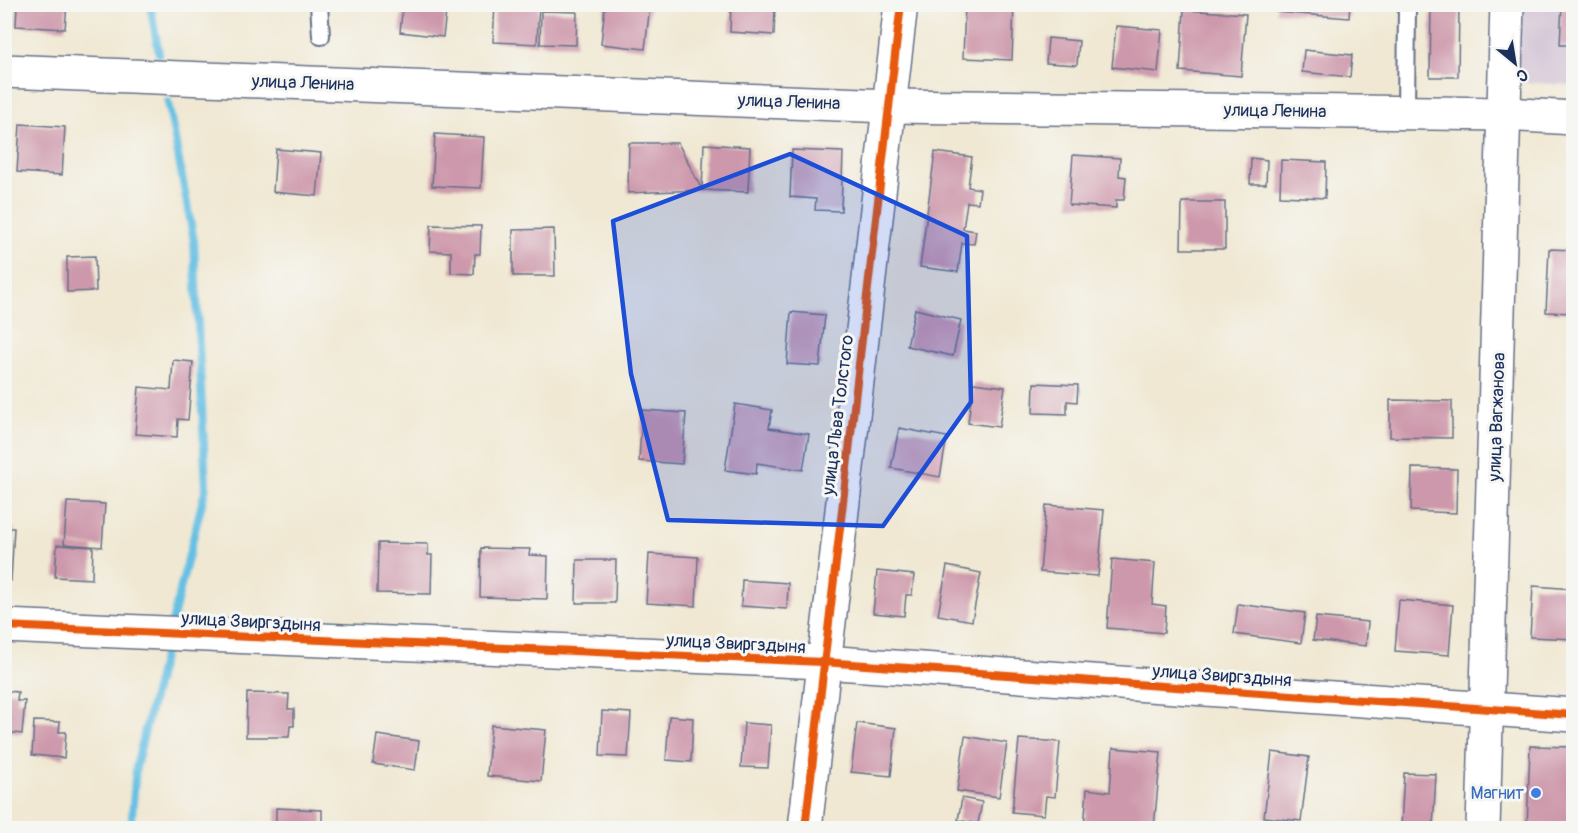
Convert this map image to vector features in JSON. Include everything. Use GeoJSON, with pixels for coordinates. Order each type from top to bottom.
{"type":"FeatureCollection","features":[{"type":"Feature","properties":{"kind":"street","name":"улица Льва Толстого"},"geometry":{"type":"LineString","coordinates":[[805,828],[901,4]]}},
{"type":"Feature","properties":{"kind":"street","name":"улица Вагжанова"},"geometry":{"type":"LineString","coordinates":[[1483,828],[1489,710],[1507,4]]}},
{"type":"Feature","properties":{"kind":"street","name":"улица Ленина"},"geometry":{"type":"LineString","coordinates":[[4,71],[890,106],[1505,114],[1574,118]]}},
{"type":"Feature","properties":{"kind":"street","name":"улица Звиргздыня"},"geometry":{"type":"LineString","coordinates":[[4,626],[823,662],[1489,710],[1574,714]]}},
{"type":"Feature","properties":{"kind":"lane"},"geometry":{"type":"LineString","coordinates":[[319,4],[321,36]]}},
{"type":"Feature","properties":{"kind":"lane"},"geometry":{"type":"LineString","coordinates":[[1406,113],[1407,4]]}},
{"type":"Feature","properties":{"kind":"highlighted area"},"geometry":{"type":"Polygon","coordinates":[[[790,154],[967,236],[971,402],[883,526],[668,520],[631,374],[613,221],[790,154]]]}},
{"type":"Feature","properties":{"kind":"shaded area"},"geometry":{"type":"Polygon","coordinates":[[[1518,5],[1573,5],[1573,85],[1515,82],[1518,5]]]}},
{"type":"Feature","properties":{"kind":"building"},"geometry":{"type":"Polygon","coordinates":[[[17,4],[67,4],[65,29],[16,26],[17,4]]]}},
{"type":"Feature","properties":{"kind":"building"},"geometry":{"type":"Polygon","coordinates":[[[403,4],[447,4],[443,37],[400,32],[403,4]]]}},
{"type":"Feature","properties":{"kind":"building"},"geometry":{"type":"Polygon","coordinates":[[[495,4],[539,4],[537,44],[493,42],[495,4]]]}},
{"type":"Feature","properties":{"kind":"building"},"geometry":{"type":"Polygon","coordinates":[[[731,4],[775,4],[774,35],[730,32],[731,4]]]}},
{"type":"Feature","properties":{"kind":"building"},"geometry":{"type":"Polygon","coordinates":[[[965,4],[1014,4],[1012,60],[963,58],[965,4]]]}},
{"type":"Feature","properties":{"kind":"building"},"geometry":{"type":"Polygon","coordinates":[[[1277,4],[1350,4],[1349,18],[1276,12],[1277,4]]]}},
{"type":"Feature","properties":{"kind":"building"},"geometry":{"type":"Polygon","coordinates":[[[1431,4],[1459,4],[1458,77],[1430,77],[1431,4]]]}},
{"type":"Feature","properties":{"kind":"building"},"geometry":{"type":"Polygon","coordinates":[[[1562,4],[1574,4],[1574,45],[1560,45],[1562,4]]]}},
{"type":"Feature","properties":{"kind":"building"},"geometry":{"type":"Polygon","coordinates":[[[605,5],[650,5],[645,49],[601,44],[605,5]]]}},
{"type":"Feature","properties":{"kind":"building"},"geometry":{"type":"Polygon","coordinates":[[[1184,10],[1246,14],[1241,76],[1180,71],[1184,10]]]}},
{"type":"Feature","properties":{"kind":"building"},"geometry":{"type":"Polygon","coordinates":[[[541,11],[577,12],[576,45],[540,44],[541,11]]]}},
{"type":"Feature","properties":{"kind":"building"},"geometry":{"type":"Polygon","coordinates":[[[1116,26],[1162,30],[1158,72],[1112,67],[1116,26]]]}},
{"type":"Feature","properties":{"kind":"building"},"geometry":{"type":"Polygon","coordinates":[[[1048,38],[1079,41],[1077,65],[1046,63],[1048,38]]]}},
{"type":"Feature","properties":{"kind":"building"},"geometry":{"type":"Polygon","coordinates":[[[1304,50],[1352,55],[1350,77],[1302,72],[1304,50]]]}},
{"type":"Feature","properties":{"kind":"building"},"geometry":{"type":"Polygon","coordinates":[[[20,124],[65,127],[62,175],[17,172],[20,124]]]}},
{"type":"Feature","properties":{"kind":"building"},"geometry":{"type":"Polygon","coordinates":[[[435,134],[484,137],[481,188],[432,186],[435,134]]]}},
{"type":"Feature","properties":{"kind":"building"},"geometry":{"type":"Polygon","coordinates":[[[629,143],[678,143],[702,190],[628,193],[629,143]]]}},
{"type":"Feature","properties":{"kind":"building"},"geometry":{"type":"Polygon","coordinates":[[[704,144],[750,147],[748,192],[702,190],[704,144]]]}},
{"type":"Feature","properties":{"kind":"building"},"geometry":{"type":"Polygon","coordinates":[[[276,149],[321,153],[317,196],[273,192],[276,149]]]}},
{"type":"Feature","properties":{"kind":"building"},"geometry":{"type":"Polygon","coordinates":[[[792,150],[843,152],[841,211],[815,210],[816,199],[790,197],[792,150]]]}},
{"type":"Feature","properties":{"kind":"building"},"geometry":{"type":"Polygon","coordinates":[[[935,152],[972,157],[968,187],[980,189],[978,203],[967,202],[963,229],[976,231],[974,244],[962,243],[958,272],[920,267],[935,152]]]}},
{"type":"Feature","properties":{"kind":"building"},"geometry":{"type":"Polygon","coordinates":[[[1073,155],[1120,158],[1119,176],[1126,177],[1124,200],[1116,200],[1116,208],[1069,205],[1073,155]]]}},
{"type":"Feature","properties":{"kind":"building"},"geometry":{"type":"Polygon","coordinates":[[[1251,158],[1267,160],[1266,184],[1250,184],[1251,158]]]}},
{"type":"Feature","properties":{"kind":"building"},"geometry":{"type":"Polygon","coordinates":[[[1281,160],[1326,162],[1325,198],[1280,196],[1281,160]]]}},
{"type":"Feature","properties":{"kind":"building"},"geometry":{"type":"Polygon","coordinates":[[[1182,202],[1225,202],[1225,249],[1181,249],[1182,202]]]}},
{"type":"Feature","properties":{"kind":"building"},"geometry":{"type":"Polygon","coordinates":[[[431,225],[481,226],[480,254],[475,254],[474,274],[451,273],[451,252],[430,251],[431,225]]]}},
{"type":"Feature","properties":{"kind":"building"},"geometry":{"type":"Polygon","coordinates":[[[554,229],[555,276],[513,276],[513,230],[554,229]]]}},
{"type":"Feature","properties":{"kind":"building"},"geometry":{"type":"Polygon","coordinates":[[[1549,249],[1574,250],[1574,313],[1546,312],[1549,249]]]}},
{"type":"Feature","properties":{"kind":"building"},"geometry":{"type":"Polygon","coordinates":[[[95,256],[96,291],[67,292],[67,257],[95,256]]]}},
{"type":"Feature","properties":{"kind":"building"},"geometry":{"type":"Polygon","coordinates":[[[915,309],[961,320],[953,356],[907,346],[915,309]]]}},
{"type":"Feature","properties":{"kind":"building"},"geometry":{"type":"Polygon","coordinates":[[[791,312],[825,315],[820,366],[787,364],[791,312]]]}},
{"type":"Feature","properties":{"kind":"building"},"geometry":{"type":"Polygon","coordinates":[[[173,360],[193,362],[188,420],[178,419],[177,437],[135,434],[139,387],[171,390],[173,360]]]}},
{"type":"Feature","properties":{"kind":"building"},"geometry":{"type":"Polygon","coordinates":[[[973,383],[1005,387],[999,427],[968,423],[973,383]]]}},
{"type":"Feature","properties":{"kind":"building"},"geometry":{"type":"Polygon","coordinates":[[[1034,383],[1078,385],[1077,402],[1067,401],[1067,414],[1033,413],[1034,383]]]}},
{"type":"Feature","properties":{"kind":"building"},"geometry":{"type":"Polygon","coordinates":[[[1390,400],[1452,401],[1452,438],[1390,437],[1390,400]]]}},
{"type":"Feature","properties":{"kind":"building"},"geometry":{"type":"Polygon","coordinates":[[[735,404],[772,410],[769,428],[809,434],[803,470],[757,463],[756,474],[725,470],[735,404]]]}},
{"type":"Feature","properties":{"kind":"building"},"geometry":{"type":"Polygon","coordinates":[[[642,410],[686,413],[682,464],[639,461],[642,410]]]}},
{"type":"Feature","properties":{"kind":"building"},"geometry":{"type":"Polygon","coordinates":[[[899,428],[947,437],[940,477],[891,468],[899,428]]]}},
{"type":"Feature","properties":{"kind":"building"},"geometry":{"type":"Polygon","coordinates":[[[1412,468],[1457,469],[1456,513],[1411,511],[1412,468]]]}},
{"type":"Feature","properties":{"kind":"building"},"geometry":{"type":"Polygon","coordinates":[[[67,502],[105,504],[102,547],[64,544],[67,502]]]}},
{"type":"Feature","properties":{"kind":"building"},"geometry":{"type":"Polygon","coordinates":[[[1046,505],[1104,510],[1098,576],[1040,572],[1046,505]]]}},
{"type":"Feature","properties":{"kind":"building"},"geometry":{"type":"Polygon","coordinates":[[[4,528],[14,528],[11,581],[4,581],[4,528]]]}},
{"type":"Feature","properties":{"kind":"building"},"geometry":{"type":"Polygon","coordinates":[[[378,543],[428,544],[428,555],[432,555],[431,594],[377,593],[378,543]]]}},
{"type":"Feature","properties":{"kind":"building"},"geometry":{"type":"Polygon","coordinates":[[[57,545],[93,547],[92,579],[55,577],[57,545]]]}},
{"type":"Feature","properties":{"kind":"building"},"geometry":{"type":"Polygon","coordinates":[[[481,548],[530,549],[529,555],[548,556],[547,599],[480,597],[481,548]]]}},
{"type":"Feature","properties":{"kind":"building"},"geometry":{"type":"Polygon","coordinates":[[[649,554],[698,557],[696,606],[646,603],[649,554]]]}},
{"type":"Feature","properties":{"kind":"building"},"geometry":{"type":"Polygon","coordinates":[[[1112,559],[1155,563],[1152,604],[1166,606],[1164,633],[1107,628],[1112,559]]]}},
{"type":"Feature","properties":{"kind":"building"},"geometry":{"type":"Polygon","coordinates":[[[577,560],[616,560],[615,603],[576,603],[577,560]]]}},
{"type":"Feature","properties":{"kind":"building"},"geometry":{"type":"Polygon","coordinates":[[[947,566],[981,573],[972,621],[938,615],[947,566]]]}},
{"type":"Feature","properties":{"kind":"building"},"geometry":{"type":"Polygon","coordinates":[[[877,571],[914,575],[912,595],[906,595],[904,616],[873,613],[877,571]]]}},
{"type":"Feature","properties":{"kind":"building"},"geometry":{"type":"Polygon","coordinates":[[[742,580],[788,583],[787,609],[741,606],[742,580]]]}},
{"type":"Feature","properties":{"kind":"building"},"geometry":{"type":"Polygon","coordinates":[[[1533,586],[1574,589],[1574,639],[1530,637],[1533,586]]]}},
{"type":"Feature","properties":{"kind":"building"},"geometry":{"type":"Polygon","coordinates":[[[1399,600],[1453,605],[1449,655],[1395,651],[1399,600]]]}},
{"type":"Feature","properties":{"kind":"building"},"geometry":{"type":"Polygon","coordinates":[[[1238,604],[1305,613],[1301,643],[1234,634],[1238,604]]]}},
{"type":"Feature","properties":{"kind":"building"},"geometry":{"type":"Polygon","coordinates":[[[1316,617],[1368,622],[1366,646],[1313,640],[1316,617]]]}},
{"type":"Feature","properties":{"kind":"building"},"geometry":{"type":"Polygon","coordinates":[[[5,691],[18,692],[17,701],[25,701],[22,734],[5,732],[5,691]]]}},
{"type":"Feature","properties":{"kind":"building"},"geometry":{"type":"Polygon","coordinates":[[[247,693],[289,694],[288,709],[294,709],[294,726],[290,726],[289,737],[246,737],[247,693]]]}},
{"type":"Feature","properties":{"kind":"building"},"geometry":{"type":"Polygon","coordinates":[[[602,711],[631,713],[628,757],[600,756],[602,711]]]}},
{"type":"Feature","properties":{"kind":"building"},"geometry":{"type":"Polygon","coordinates":[[[669,716],[693,718],[691,762],[666,760],[669,716]]]}},
{"type":"Feature","properties":{"kind":"building"},"geometry":{"type":"Polygon","coordinates":[[[34,721],[60,722],[59,732],[66,732],[64,758],[32,755],[34,721]]]}},
{"type":"Feature","properties":{"kind":"building"},"geometry":{"type":"Polygon","coordinates":[[[744,723],[771,725],[768,768],[741,767],[744,723]]]}},
{"type":"Feature","properties":{"kind":"building"},"geometry":{"type":"Polygon","coordinates":[[[857,723],[896,728],[891,776],[851,772],[857,723]]]}},
{"type":"Feature","properties":{"kind":"building"},"geometry":{"type":"Polygon","coordinates":[[[491,725],[546,730],[541,781],[487,776],[491,725]]]}},
{"type":"Feature","properties":{"kind":"building"},"geometry":{"type":"Polygon","coordinates":[[[377,735],[419,741],[415,770],[373,764],[377,735]]]}},
{"type":"Feature","properties":{"kind":"building"},"geometry":{"type":"Polygon","coordinates":[[[965,736],[1007,743],[999,797],[957,791],[965,736]]]}},
{"type":"Feature","properties":{"kind":"building"},"geometry":{"type":"Polygon","coordinates":[[[1019,739],[1060,742],[1055,797],[1046,796],[1044,815],[1012,812],[1019,739]]]}},
{"type":"Feature","properties":{"kind":"building"},"geometry":{"type":"Polygon","coordinates":[[[1530,746],[1574,747],[1574,828],[1527,828],[1530,746]]]}},
{"type":"Feature","properties":{"kind":"building"},"geometry":{"type":"Polygon","coordinates":[[[1113,748],[1161,752],[1154,828],[1116,825],[1115,828],[1084,828],[1087,789],[1110,792],[1113,748]]]}},
{"type":"Feature","properties":{"kind":"building"},"geometry":{"type":"Polygon","coordinates":[[[1272,752],[1309,757],[1301,821],[1264,817],[1272,752]]]}},
{"type":"Feature","properties":{"kind":"building"},"geometry":{"type":"Polygon","coordinates":[[[1404,773],[1436,774],[1433,828],[1401,826],[1404,773]]]}},
{"type":"Feature","properties":{"kind":"building"},"geometry":{"type":"Polygon","coordinates":[[[962,798],[982,802],[978,824],[958,820],[962,798]]]}},
{"type":"Feature","properties":{"kind":"building"},"geometry":{"type":"Polygon","coordinates":[[[276,808],[322,810],[322,828],[276,828],[276,808]]]}},
{"type":"Feature","properties":{"kind":"waterway"},"geometry":{"type":"LineString","coordinates":[[150,4],[159,53]]}},
{"type":"Feature","properties":{"kind":"waterway"},"geometry":{"type":"LineString","coordinates":[[168,102],[194,241],[206,487],[171,626]]}},
{"type":"Feature","properties":{"kind":"waterway"},"geometry":{"type":"LineString","coordinates":[[131,828],[136,767],[167,641]]}},
{"type":"Feature","properties":{"kind":"cycle path"},"geometry":{"type":"LineString","coordinates":[[805,828],[901,4]]}},
{"type":"Feature","properties":{"kind":"cycle path"},"geometry":{"type":"LineString","coordinates":[[4,626],[823,662],[1574,715]]}},
{"type":"Feature","properties":{"kind":"place","name":"Магнит"},"geometry":{"type":"Point","coordinates":[1536,793]}}]}
